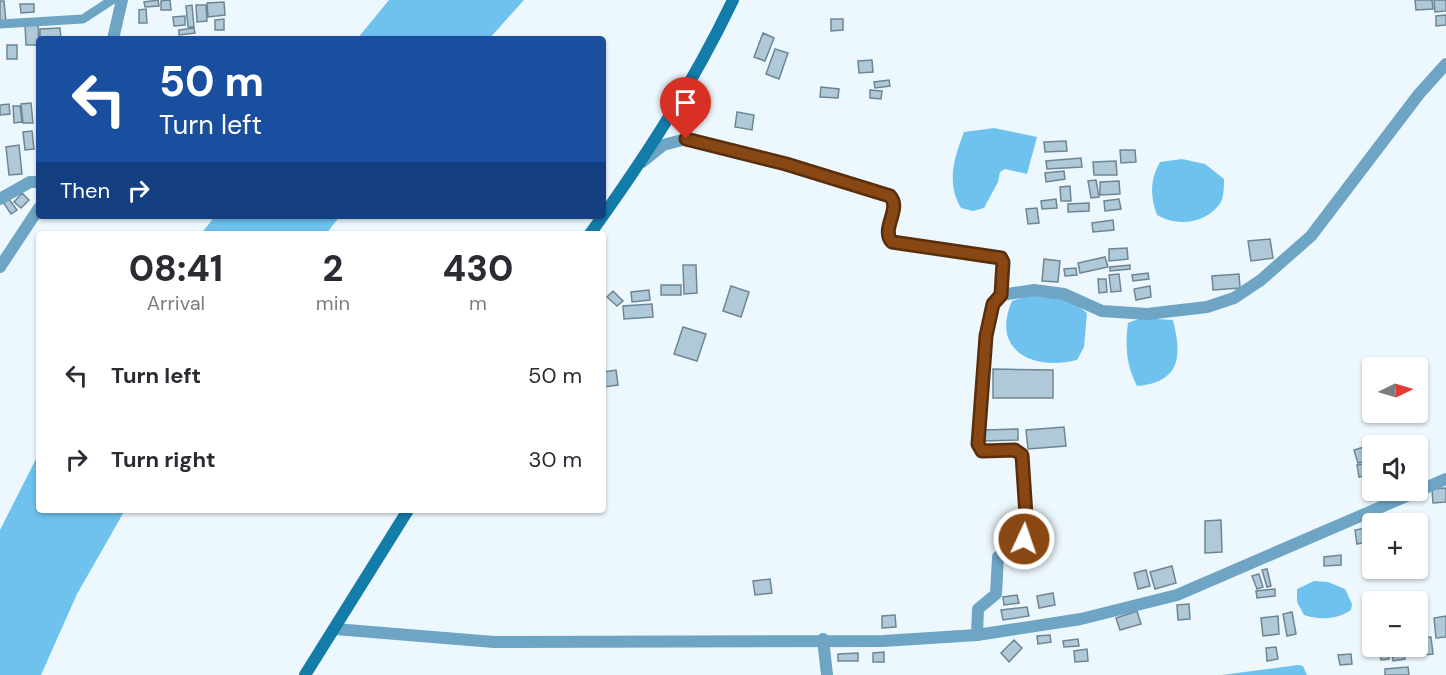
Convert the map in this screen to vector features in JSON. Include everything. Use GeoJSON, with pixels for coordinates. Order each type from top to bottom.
{"type":"FeatureCollection","features":[{"type":"Feature","properties":{"kind":"main road"},"geometry":{"type":"LineString","coordinates":[[606,212],[642,162],[683,97],[733,0]]}},
{"type":"Feature","properties":{"kind":"main road"},"geometry":{"type":"LineString","coordinates":[[305,675],[406,513]]}},
{"type":"Feature","properties":{"kind":"street"},"geometry":{"type":"LineString","coordinates":[[0,24],[83,19],[112,0]]}},
{"type":"Feature","properties":{"kind":"street"},"geometry":{"type":"LineString","coordinates":[[114,36],[122,0]]}},
{"type":"Feature","properties":{"kind":"street"},"geometry":{"type":"LineString","coordinates":[[1001,295],[1034,290],[1064,294],[1102,311],[1147,314],[1207,307],[1234,298],[1261,280],[1311,236],[1332,212],[1419,94],[1446,64]]}},
{"type":"Feature","properties":{"kind":"street"},"geometry":{"type":"LineString","coordinates":[[642,162],[663,145],[686,139],[786,164],[890,196],[894,204],[888,234],[892,242],[1001,258],[1003,262],[1001,295],[993,304],[986,336],[978,444],[982,451],[1015,450],[1022,455],[1027,530],[1024,539],[998,556],[996,594],[978,609],[977,636]]}},
{"type":"Feature","properties":{"kind":"street"},"geometry":{"type":"LineString","coordinates":[[0,200],[30,182],[36,182]]}},
{"type":"Feature","properties":{"kind":"street"},"geometry":{"type":"LineString","coordinates":[[0,267],[36,213]]}},
{"type":"Feature","properties":{"kind":"street"},"geometry":{"type":"LineString","coordinates":[[335,629],[494,642],[823,639],[883,641],[977,636],[1082,619],[1177,595],[1446,479]]}},
{"type":"Feature","properties":{"kind":"street"},"geometry":{"type":"LineString","coordinates":[[823,639],[827,675]]}},
{"type":"Feature","properties":{"kind":"water"},"geometry":{"type":"Polygon","coordinates":[[[389,0],[524,0],[492,36],[359,36],[389,0]]]}},
{"type":"Feature","properties":{"kind":"water"},"geometry":{"type":"Polygon","coordinates":[[[994,128],[1037,137],[1027,174],[1005,169],[1000,172],[998,182],[984,208],[973,211],[961,208],[956,199],[953,170],[964,132],[994,128]]]}},
{"type":"Feature","properties":{"kind":"water"},"geometry":{"type":"Polygon","coordinates":[[[1182,159],[1205,164],[1224,179],[1224,190],[1221,202],[1208,215],[1182,222],[1157,215],[1152,188],[1154,175],[1160,162],[1182,159]]]}},
{"type":"Feature","properties":{"kind":"water"},"geometry":{"type":"Polygon","coordinates":[[[213,219],[338,219],[328,231],[203,231],[213,219]]]}},
{"type":"Feature","properties":{"kind":"water"},"geometry":{"type":"Polygon","coordinates":[[[1030,295],[1069,299],[1087,313],[1084,347],[1077,360],[1061,363],[1032,359],[1020,353],[1012,345],[1007,333],[1007,318],[1012,301],[1030,295]]]}},
{"type":"Feature","properties":{"kind":"water"},"geometry":{"type":"Polygon","coordinates":[[[1141,318],[1173,320],[1177,356],[1170,373],[1162,379],[1137,386],[1127,355],[1128,323],[1141,318]]]}},
{"type":"Feature","properties":{"kind":"water"},"geometry":{"type":"Polygon","coordinates":[[[36,459],[36,513],[123,513],[77,594],[41,675],[0,675],[0,530],[36,459]]]}},
{"type":"Feature","properties":{"kind":"water"},"geometry":{"type":"Polygon","coordinates":[[[1314,581],[1328,582],[1345,589],[1352,604],[1351,610],[1340,616],[1328,618],[1304,615],[1297,602],[1297,589],[1314,581]]]}},
{"type":"Feature","properties":{"kind":"water"},"geometry":{"type":"Polygon","coordinates":[[[1303,666],[1307,675],[1221,675],[1303,666]]]}},
{"type":"Feature","properties":{"kind":"building"},"geometry":{"type":"Polygon","coordinates":[[[158,0],[159,6],[145,7],[144,2],[158,0]]]}},
{"type":"Feature","properties":{"kind":"building"},"geometry":{"type":"Polygon","coordinates":[[[170,0],[171,10],[161,10],[161,1],[170,0]]]}},
{"type":"Feature","properties":{"kind":"building"},"geometry":{"type":"Polygon","coordinates":[[[1415,0],[1432,0],[1433,9],[1416,10],[1415,0]]]}},
{"type":"Feature","properties":{"kind":"building"},"geometry":{"type":"Polygon","coordinates":[[[1434,0],[1446,0],[1446,11],[1435,12],[1434,0]]]}},
{"type":"Feature","properties":{"kind":"building"},"geometry":{"type":"Polygon","coordinates":[[[0,1],[4,1],[6,22],[0,23],[0,1]]]}},
{"type":"Feature","properties":{"kind":"building"},"geometry":{"type":"Polygon","coordinates":[[[224,2],[225,15],[208,17],[207,3],[224,2]]]}},
{"type":"Feature","properties":{"kind":"building"},"geometry":{"type":"Polygon","coordinates":[[[20,4],[34,4],[34,12],[21,13],[20,4]]]}},
{"type":"Feature","properties":{"kind":"building"},"geometry":{"type":"Polygon","coordinates":[[[192,5],[194,27],[188,27],[186,6],[192,5]]]}},
{"type":"Feature","properties":{"kind":"building"},"geometry":{"type":"Polygon","coordinates":[[[196,5],[206,5],[207,21],[197,22],[196,5]]]}},
{"type":"Feature","properties":{"kind":"building"},"geometry":{"type":"Polygon","coordinates":[[[146,9],[147,23],[139,23],[139,10],[146,9]]]}},
{"type":"Feature","properties":{"kind":"building"},"geometry":{"type":"Polygon","coordinates":[[[1446,15],[1446,25],[1436,26],[1436,16],[1446,15]]]}},
{"type":"Feature","properties":{"kind":"building"},"geometry":{"type":"Polygon","coordinates":[[[185,16],[185,25],[174,26],[173,17],[185,16]]]}},
{"type":"Feature","properties":{"kind":"building"},"geometry":{"type":"Polygon","coordinates":[[[224,19],[224,30],[215,30],[215,20],[224,19]]]}},
{"type":"Feature","properties":{"kind":"building"},"geometry":{"type":"Polygon","coordinates":[[[831,19],[843,19],[843,30],[831,31],[831,19]]]}},
{"type":"Feature","properties":{"kind":"building"},"geometry":{"type":"Polygon","coordinates":[[[25,24],[38,24],[36,45],[26,45],[25,24]]]}},
{"type":"Feature","properties":{"kind":"building"},"geometry":{"type":"Polygon","coordinates":[[[60,28],[61,36],[40,36],[40,29],[60,28]]]}},
{"type":"Feature","properties":{"kind":"building"},"geometry":{"type":"Polygon","coordinates":[[[194,28],[195,33],[179,35],[179,30],[194,28]]]}},
{"type":"Feature","properties":{"kind":"building"},"geometry":{"type":"Polygon","coordinates":[[[763,33],[774,38],[765,61],[754,57],[763,33]]]}},
{"type":"Feature","properties":{"kind":"building"},"geometry":{"type":"Polygon","coordinates":[[[7,45],[17,45],[17,59],[7,59],[7,45]]]}},
{"type":"Feature","properties":{"kind":"building"},"geometry":{"type":"Polygon","coordinates":[[[775,49],[788,53],[779,79],[766,74],[775,49]]]}},
{"type":"Feature","properties":{"kind":"building"},"geometry":{"type":"Polygon","coordinates":[[[872,60],[873,72],[859,73],[858,61],[872,60]]]}},
{"type":"Feature","properties":{"kind":"building"},"geometry":{"type":"Polygon","coordinates":[[[889,80],[890,86],[875,88],[874,82],[889,80]]]}},
{"type":"Feature","properties":{"kind":"building"},"geometry":{"type":"Polygon","coordinates":[[[821,87],[839,89],[838,98],[820,97],[821,87]]]}},
{"type":"Feature","properties":{"kind":"building"},"geometry":{"type":"Polygon","coordinates":[[[870,90],[882,91],[881,99],[870,98],[870,90]]]}},
{"type":"Feature","properties":{"kind":"building"},"geometry":{"type":"Polygon","coordinates":[[[31,103],[33,123],[23,123],[21,104],[31,103]]]}},
{"type":"Feature","properties":{"kind":"building"},"geometry":{"type":"Polygon","coordinates":[[[9,104],[10,114],[0,115],[0,105],[9,104]]]}},
{"type":"Feature","properties":{"kind":"building"},"geometry":{"type":"Polygon","coordinates":[[[13,106],[20,106],[22,122],[14,123],[13,106]]]}},
{"type":"Feature","properties":{"kind":"building"},"geometry":{"type":"Polygon","coordinates":[[[737,112],[754,115],[752,130],[735,127],[737,112]]]}},
{"type":"Feature","properties":{"kind":"building"},"geometry":{"type":"Polygon","coordinates":[[[32,131],[34,149],[25,150],[23,132],[32,131]]]}},
{"type":"Feature","properties":{"kind":"building"},"geometry":{"type":"Polygon","coordinates":[[[1066,141],[1067,151],[1045,152],[1044,142],[1066,141]]]}},
{"type":"Feature","properties":{"kind":"building"},"geometry":{"type":"Polygon","coordinates":[[[19,145],[22,174],[9,175],[6,147],[19,145]]]}},
{"type":"Feature","properties":{"kind":"building"},"geometry":{"type":"Polygon","coordinates":[[[1120,150],[1135,150],[1136,162],[1121,163],[1120,150]]]}},
{"type":"Feature","properties":{"kind":"building"},"geometry":{"type":"Polygon","coordinates":[[[1081,158],[1082,167],[1047,169],[1046,161],[1081,158]]]}},
{"type":"Feature","properties":{"kind":"building"},"geometry":{"type":"Polygon","coordinates":[[[1116,161],[1117,175],[1094,175],[1093,162],[1116,161]]]}},
{"type":"Feature","properties":{"kind":"building"},"geometry":{"type":"Polygon","coordinates":[[[1064,171],[1065,179],[1046,182],[1045,173],[1064,171]]]}},
{"type":"Feature","properties":{"kind":"building"},"geometry":{"type":"Polygon","coordinates":[[[1096,180],[1099,197],[1091,198],[1088,181],[1096,180]]]}},
{"type":"Feature","properties":{"kind":"building"},"geometry":{"type":"Polygon","coordinates":[[[1119,181],[1120,194],[1100,195],[1100,182],[1119,181]]]}},
{"type":"Feature","properties":{"kind":"building"},"geometry":{"type":"Polygon","coordinates":[[[1070,186],[1071,201],[1061,201],[1060,187],[1070,186]]]}},
{"type":"Feature","properties":{"kind":"building"},"geometry":{"type":"Polygon","coordinates":[[[22,193],[29,200],[21,208],[14,202],[22,193]]]}},
{"type":"Feature","properties":{"kind":"building"},"geometry":{"type":"Polygon","coordinates":[[[8,198],[17,210],[11,214],[3,202],[8,198]]]}},
{"type":"Feature","properties":{"kind":"building"},"geometry":{"type":"Polygon","coordinates":[[[1056,199],[1057,208],[1042,209],[1041,201],[1056,199]]]}},
{"type":"Feature","properties":{"kind":"building"},"geometry":{"type":"Polygon","coordinates":[[[1119,199],[1121,209],[1105,211],[1104,201],[1119,199]]]}},
{"type":"Feature","properties":{"kind":"building"},"geometry":{"type":"Polygon","coordinates":[[[1089,203],[1089,211],[1068,212],[1068,204],[1089,203]]]}},
{"type":"Feature","properties":{"kind":"building"},"geometry":{"type":"Polygon","coordinates":[[[1037,208],[1039,223],[1028,224],[1026,209],[1037,208]]]}},
{"type":"Feature","properties":{"kind":"building"},"geometry":{"type":"Polygon","coordinates":[[[1113,220],[1114,230],[1093,232],[1092,223],[1113,220]]]}},
{"type":"Feature","properties":{"kind":"building"},"geometry":{"type":"Polygon","coordinates":[[[1270,239],[1273,258],[1251,261],[1248,241],[1270,239]]]}},
{"type":"Feature","properties":{"kind":"building"},"geometry":{"type":"Polygon","coordinates":[[[1127,248],[1128,259],[1109,261],[1109,249],[1127,248]]]}},
{"type":"Feature","properties":{"kind":"building"},"geometry":{"type":"Polygon","coordinates":[[[1105,257],[1108,267],[1080,273],[1078,263],[1105,257]]]}},
{"type":"Feature","properties":{"kind":"building"},"geometry":{"type":"Polygon","coordinates":[[[1044,259],[1060,261],[1058,282],[1042,281],[1044,259]]]}},
{"type":"Feature","properties":{"kind":"building"},"geometry":{"type":"Polygon","coordinates":[[[683,265],[696,265],[697,293],[684,294],[683,265]]]}},
{"type":"Feature","properties":{"kind":"building"},"geometry":{"type":"Polygon","coordinates":[[[1130,265],[1130,269],[1110,271],[1110,267],[1130,265]]]}},
{"type":"Feature","properties":{"kind":"building"},"geometry":{"type":"Polygon","coordinates":[[[1076,268],[1077,275],[1065,276],[1064,269],[1076,268]]]}},
{"type":"Feature","properties":{"kind":"building"},"geometry":{"type":"Polygon","coordinates":[[[1148,273],[1149,279],[1133,281],[1132,275],[1148,273]]]}},
{"type":"Feature","properties":{"kind":"building"},"geometry":{"type":"Polygon","coordinates":[[[1119,274],[1121,291],[1111,292],[1109,275],[1119,274]]]}},
{"type":"Feature","properties":{"kind":"building"},"geometry":{"type":"Polygon","coordinates":[[[1239,274],[1240,288],[1213,290],[1212,276],[1239,274]]]}},
{"type":"Feature","properties":{"kind":"building"},"geometry":{"type":"Polygon","coordinates":[[[1098,279],[1106,279],[1107,292],[1099,293],[1098,279]]]}},
{"type":"Feature","properties":{"kind":"building"},"geometry":{"type":"Polygon","coordinates":[[[661,285],[681,285],[681,295],[661,295],[661,285]]]}},
{"type":"Feature","properties":{"kind":"building"},"geometry":{"type":"Polygon","coordinates":[[[731,286],[749,292],[741,317],[723,311],[731,286]]]}},
{"type":"Feature","properties":{"kind":"building"},"geometry":{"type":"Polygon","coordinates":[[[1150,286],[1151,297],[1136,300],[1134,289],[1150,286]]]}},
{"type":"Feature","properties":{"kind":"building"},"geometry":{"type":"Polygon","coordinates":[[[649,290],[650,300],[632,302],[631,292],[649,290]]]}},
{"type":"Feature","properties":{"kind":"building"},"geometry":{"type":"Polygon","coordinates":[[[613,291],[623,301],[617,306],[607,297],[613,291]]]}},
{"type":"Feature","properties":{"kind":"building"},"geometry":{"type":"Polygon","coordinates":[[[652,304],[653,317],[624,319],[623,306],[652,304]]]}},
{"type":"Feature","properties":{"kind":"building"},"geometry":{"type":"Polygon","coordinates":[[[683,327],[706,334],[697,361],[674,354],[683,327]]]}},
{"type":"Feature","properties":{"kind":"building"},"geometry":{"type":"Polygon","coordinates":[[[993,369],[1053,370],[1053,398],[993,398],[993,369]]]}},
{"type":"Feature","properties":{"kind":"building"},"geometry":{"type":"Polygon","coordinates":[[[616,370],[618,385],[606,387],[606,372],[616,370]]]}},
{"type":"Feature","properties":{"kind":"building"},"geometry":{"type":"Polygon","coordinates":[[[1064,427],[1066,446],[1028,449],[1026,430],[1064,427]]]}},
{"type":"Feature","properties":{"kind":"building"},"geometry":{"type":"Polygon","coordinates":[[[1018,429],[1018,440],[984,441],[984,430],[1018,429]]]}},
{"type":"Feature","properties":{"kind":"building"},"geometry":{"type":"Polygon","coordinates":[[[1362,448],[1362,462],[1358,463],[1354,450],[1362,448]]]}},
{"type":"Feature","properties":{"kind":"building"},"geometry":{"type":"Polygon","coordinates":[[[1362,464],[1362,476],[1359,477],[1357,465],[1362,464]]]}},
{"type":"Feature","properties":{"kind":"building"},"geometry":{"type":"Polygon","coordinates":[[[1446,488],[1446,502],[1433,503],[1432,489],[1446,488]]]}},
{"type":"Feature","properties":{"kind":"building"},"geometry":{"type":"Polygon","coordinates":[[[1221,520],[1222,552],[1205,553],[1205,521],[1221,520]]]}},
{"type":"Feature","properties":{"kind":"building"},"geometry":{"type":"Polygon","coordinates":[[[1362,529],[1362,543],[1357,544],[1355,530],[1362,529]]]}},
{"type":"Feature","properties":{"kind":"building"},"geometry":{"type":"Polygon","coordinates":[[[1341,555],[1341,565],[1324,566],[1324,557],[1341,555]]]}},
{"type":"Feature","properties":{"kind":"building"},"geometry":{"type":"Polygon","coordinates":[[[1172,566],[1176,583],[1155,589],[1150,572],[1172,566]]]}},
{"type":"Feature","properties":{"kind":"building"},"geometry":{"type":"Polygon","coordinates":[[[1267,569],[1271,586],[1267,587],[1262,570],[1267,569]]]}},
{"type":"Feature","properties":{"kind":"building"},"geometry":{"type":"Polygon","coordinates":[[[1146,570],[1150,586],[1138,589],[1134,573],[1146,570]]]}},
{"type":"Feature","properties":{"kind":"building"},"geometry":{"type":"Polygon","coordinates":[[[1259,574],[1263,587],[1257,589],[1252,576],[1259,574]]]}},
{"type":"Feature","properties":{"kind":"building"},"geometry":{"type":"Polygon","coordinates":[[[770,579],[772,593],[755,595],[753,581],[770,579]]]}},
{"type":"Feature","properties":{"kind":"building"},"geometry":{"type":"Polygon","coordinates":[[[1275,589],[1275,596],[1257,598],[1256,591],[1275,589]]]}},
{"type":"Feature","properties":{"kind":"building"},"geometry":{"type":"Polygon","coordinates":[[[1053,593],[1055,605],[1039,608],[1037,596],[1053,593]]]}},
{"type":"Feature","properties":{"kind":"building"},"geometry":{"type":"Polygon","coordinates":[[[1017,595],[1019,603],[1004,605],[1003,597],[1017,595]]]}},
{"type":"Feature","properties":{"kind":"building"},"geometry":{"type":"Polygon","coordinates":[[[1189,604],[1190,619],[1178,620],[1177,605],[1189,604]]]}},
{"type":"Feature","properties":{"kind":"building"},"geometry":{"type":"Polygon","coordinates":[[[1027,607],[1029,616],[1003,620],[1001,610],[1027,607]]]}},
{"type":"Feature","properties":{"kind":"building"},"geometry":{"type":"Polygon","coordinates":[[[1137,611],[1141,624],[1120,630],[1116,618],[1137,611]]]}},
{"type":"Feature","properties":{"kind":"building"},"geometry":{"type":"Polygon","coordinates":[[[1292,612],[1296,634],[1287,636],[1283,614],[1292,612]]]}},
{"type":"Feature","properties":{"kind":"building"},"geometry":{"type":"Polygon","coordinates":[[[895,615],[896,627],[882,628],[882,616],[895,615]]]}},
{"type":"Feature","properties":{"kind":"building"},"geometry":{"type":"Polygon","coordinates":[[[1278,616],[1279,634],[1263,636],[1261,618],[1278,616]]]}},
{"type":"Feature","properties":{"kind":"building"},"geometry":{"type":"Polygon","coordinates":[[[1446,616],[1446,637],[1436,638],[1434,618],[1446,616]]]}},
{"type":"Feature","properties":{"kind":"building"},"geometry":{"type":"Polygon","coordinates":[[[1050,635],[1051,642],[1038,644],[1037,636],[1050,635]]]}},
{"type":"Feature","properties":{"kind":"building"},"geometry":{"type":"Polygon","coordinates":[[[1428,637],[1431,637],[1433,654],[1428,654],[1428,637]]]}},
{"type":"Feature","properties":{"kind":"building"},"geometry":{"type":"Polygon","coordinates":[[[1078,639],[1079,646],[1064,647],[1063,641],[1078,639]]]}},
{"type":"Feature","properties":{"kind":"building"},"geometry":{"type":"Polygon","coordinates":[[[1014,640],[1022,648],[1009,662],[1001,653],[1014,640]]]}},
{"type":"Feature","properties":{"kind":"building"},"geometry":{"type":"Polygon","coordinates":[[[1276,647],[1278,659],[1267,661],[1266,648],[1276,647]]]}},
{"type":"Feature","properties":{"kind":"building"},"geometry":{"type":"Polygon","coordinates":[[[1087,649],[1088,661],[1075,662],[1074,651],[1087,649]]]}},
{"type":"Feature","properties":{"kind":"building"},"geometry":{"type":"Polygon","coordinates":[[[884,652],[884,662],[873,662],[873,653],[884,652]]]}},
{"type":"Feature","properties":{"kind":"building"},"geometry":{"type":"Polygon","coordinates":[[[858,653],[858,661],[838,661],[838,654],[858,653]]]}},
{"type":"Feature","properties":{"kind":"building"},"geometry":{"type":"Polygon","coordinates":[[[1351,654],[1352,664],[1340,665],[1338,655],[1351,654]]]}},
{"type":"Feature","properties":{"kind":"building"},"geometry":{"type":"Polygon","coordinates":[[[1392,657],[1405,657],[1405,659],[1393,661],[1392,657]]]}},
{"type":"Feature","properties":{"kind":"building"},"geometry":{"type":"Polygon","coordinates":[[[1408,667],[1409,675],[1385,675],[1385,669],[1408,667]]]}},
{"type":"Feature","properties":{"kind":"route"},"geometry":{"type":"LineString","coordinates":[[686,139],[786,164],[890,196],[894,204],[888,234],[892,242],[1001,258],[1003,262],[1001,295],[993,304],[986,336],[978,444],[982,451],[1015,450],[1022,455],[1027,530],[1024,539]]}}]}
